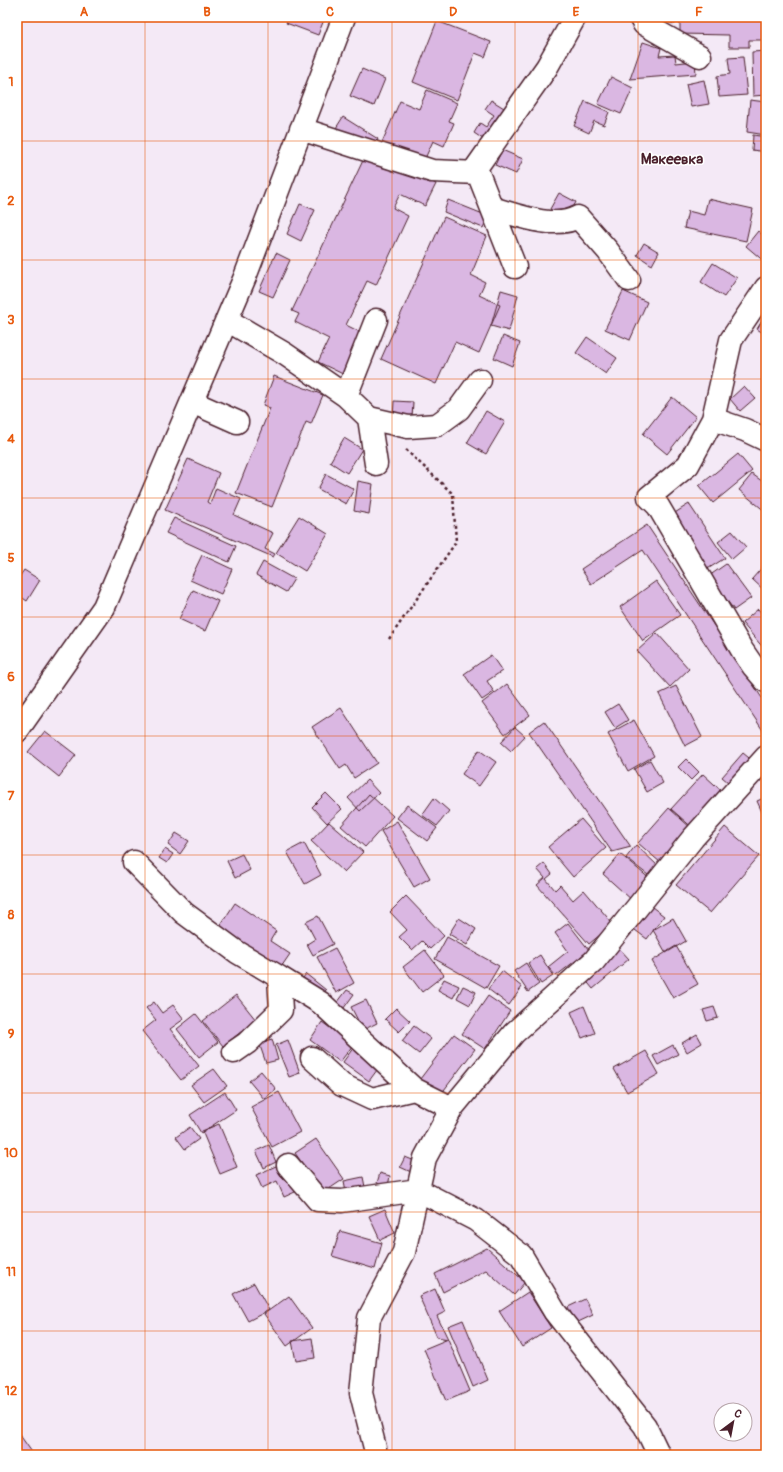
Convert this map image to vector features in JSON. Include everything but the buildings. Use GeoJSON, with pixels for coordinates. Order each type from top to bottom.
{"type":"FeatureCollection","features":[{"type":"Feature","properties":{"kind":"street"},"geometry":{"type":"LineString","coordinates":[[17,731],[104,607],[227,320],[344,17]]}},
{"type":"Feature","properties":{"kind":"street"},"geometry":{"type":"LineString","coordinates":[[515,267],[476,168],[547,67],[575,17]]}},
{"type":"Feature","properties":{"kind":"street"},"geometry":{"type":"LineString","coordinates":[[640,17],[644,24],[700,56]]}},
{"type":"Feature","properties":{"kind":"street"},"geometry":{"type":"LineString","coordinates":[[301,129],[432,171],[478,173]]}},
{"type":"Feature","properties":{"kind":"street"},"geometry":{"type":"LineString","coordinates":[[492,208],[530,218],[563,223],[569,222],[578,217],[608,251],[629,280]]}},
{"type":"Feature","properties":{"kind":"street"},"geometry":{"type":"LineString","coordinates":[[766,288],[731,340],[713,419],[688,465],[649,497],[658,506],[742,650],[766,681]]}},
{"type":"Feature","properties":{"kind":"street"},"geometry":{"type":"LineString","coordinates":[[227,320],[285,354],[380,420],[408,428],[437,425],[458,409],[480,380]]}},
{"type":"Feature","properties":{"kind":"street"},"geometry":{"type":"LineString","coordinates":[[346,396],[376,320]]}},
{"type":"Feature","properties":{"kind":"street"},"geometry":{"type":"LineString","coordinates":[[192,402],[237,422]]}},
{"type":"Feature","properties":{"kind":"street"},"geometry":{"type":"LineString","coordinates":[[713,419],[745,430],[766,440]]}},
{"type":"Feature","properties":{"kind":"street"},"geometry":{"type":"LineString","coordinates":[[376,464],[380,420]]}},
{"type":"Feature","properties":{"kind":"street"},"geometry":{"type":"LineString","coordinates":[[375,1448],[361,1393],[369,1318],[404,1252],[425,1158],[452,1108],[514,1033],[594,961],[693,838],[766,756]]}},
{"type":"Feature","properties":{"kind":"street"},"geometry":{"type":"LineString","coordinates":[[134,862],[184,913],[237,952],[321,1003],[414,1089],[452,1108]]}},
{"type":"Feature","properties":{"kind":"street"},"geometry":{"type":"LineString","coordinates":[[234,1052],[247,1043],[281,1010],[279,977]]}},
{"type":"Feature","properties":{"kind":"street"},"geometry":{"type":"LineString","coordinates":[[312,1058],[342,1085],[372,1099],[414,1089]]}},
{"type":"Feature","properties":{"kind":"street"},"geometry":{"type":"LineString","coordinates":[[288,1165],[318,1200],[342,1201],[418,1190],[476,1220],[521,1255],[555,1312],[645,1426],[660,1455]]}},
{"type":"Feature","properties":{"kind":"path"},"geometry":{"type":"LineString","coordinates":[[380,420],[407,450],[453,494],[456,542],[389,639]]}},
{"type":"Feature","properties":{"kind":"district","name":"Макеевка"},"geometry":{"type":"Point","coordinates":[672,159]}}]}
